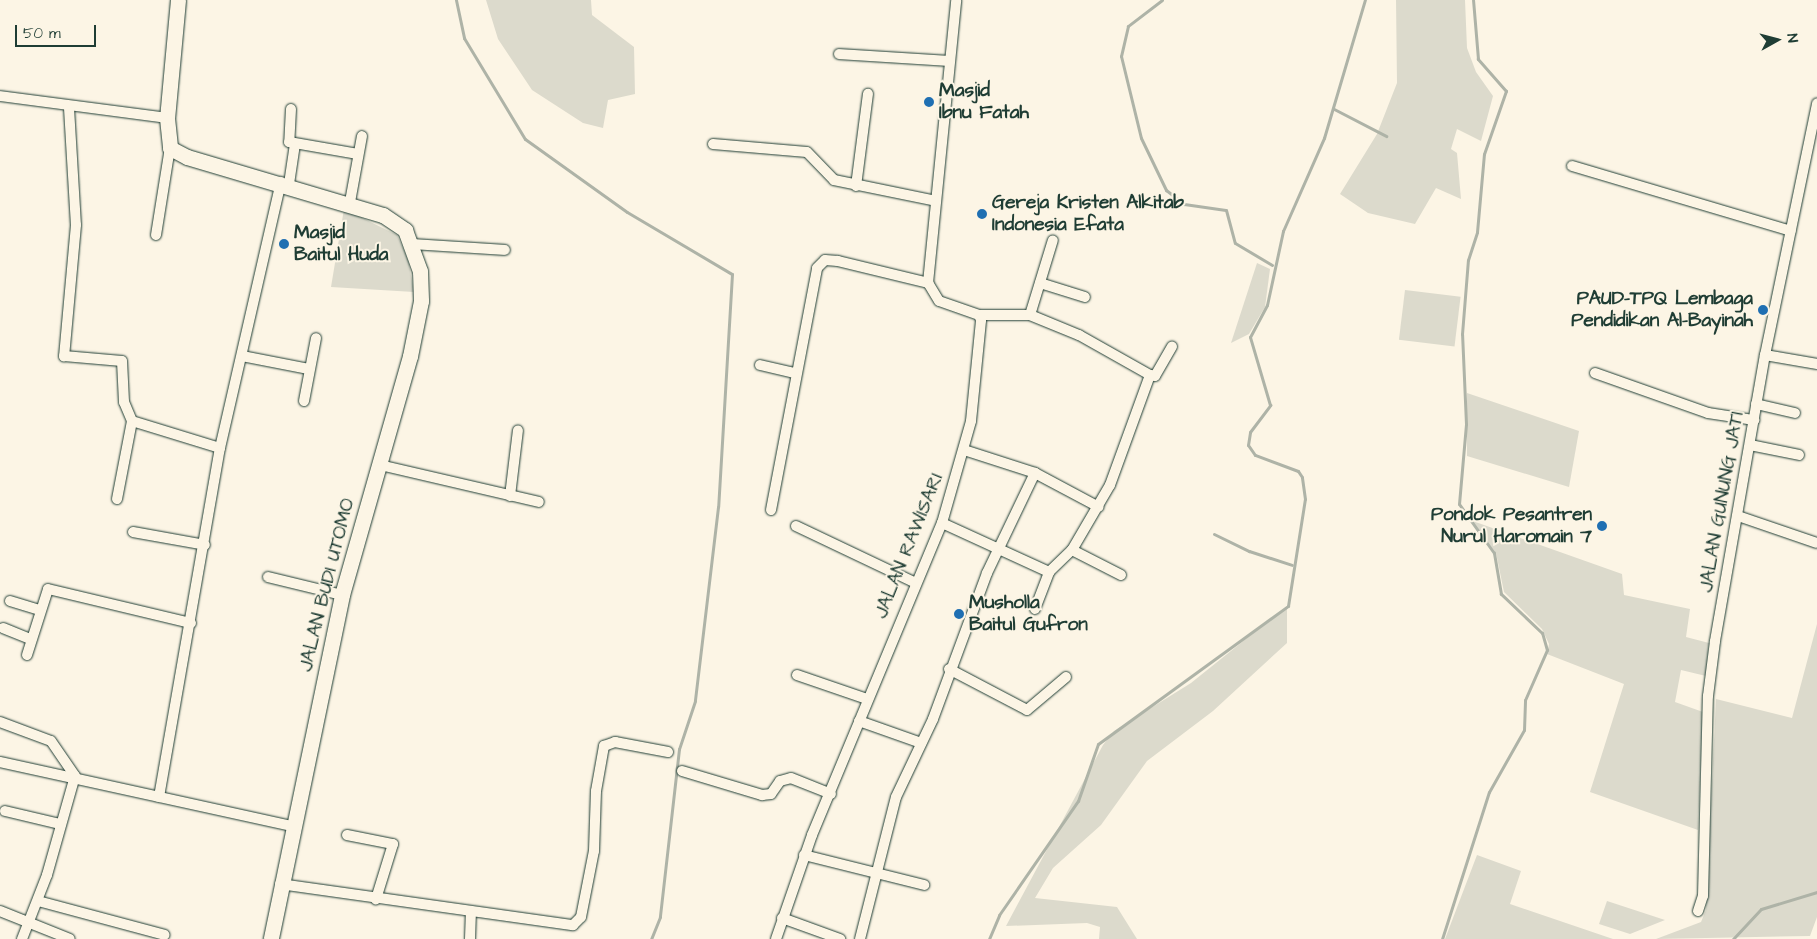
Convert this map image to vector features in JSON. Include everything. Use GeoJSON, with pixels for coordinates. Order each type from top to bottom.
{"type":"FeatureCollection","features":[{"type":"Feature","properties":{"kind":"street"},"geometry":{"type":"LineString","coordinates":[[156,235],[170,148],[167,118],[178,0]]}},
{"type":"Feature","properties":{"kind":"street"},"geometry":{"type":"LineString","coordinates":[[956,0],[948,61],[928,283],[939,300],[979,314],[1030,315],[1079,335],[1150,376],[1155,376],[1172,346]]}},
{"type":"Feature","properties":{"kind":"street"},"geometry":{"type":"LineString","coordinates":[[839,54],[948,61]]}},
{"type":"Feature","properties":{"kind":"street"},"geometry":{"type":"LineString","coordinates":[[856,186],[868,94]]}},
{"type":"Feature","properties":{"kind":"street"},"geometry":{"type":"LineString","coordinates":[[0,96],[70,108],[167,118]]}},
{"type":"Feature","properties":{"kind":"street","name":"JALAN GUNUNG JATI"},"geometry":{"type":"LineString","coordinates":[[1698,911],[1703,896],[1708,696],[1765,355],[1817,103]]}},
{"type":"Feature","properties":{"kind":"street"},"geometry":{"type":"LineString","coordinates":[[70,108],[76,225],[64,356],[124,363],[124,402],[132,421],[116,499]]}},
{"type":"Feature","properties":{"kind":"street"},"geometry":{"type":"LineString","coordinates":[[292,109],[289,142],[358,154]]}},
{"type":"Feature","properties":{"kind":"street"},"geometry":{"type":"LineString","coordinates":[[350,202],[362,136]]}},
{"type":"Feature","properties":{"kind":"street"},"geometry":{"type":"LineString","coordinates":[[159,798],[205,545],[220,448],[295,144]]}},
{"type":"Feature","properties":{"kind":"street"},"geometry":{"type":"LineString","coordinates":[[712,144],[808,152],[828,177],[856,186],[936,201]]}},
{"type":"Feature","properties":{"kind":"street"},"geometry":{"type":"LineString","coordinates":[[170,148],[186,157],[350,202],[397,223],[413,244],[505,250]]}},
{"type":"Feature","properties":{"kind":"street"},"geometry":{"type":"LineString","coordinates":[[1572,166],[1791,230]]}},
{"type":"Feature","properties":{"kind":"street"},"geometry":{"type":"LineString","coordinates":[[1030,315],[1053,240]]}},
{"type":"Feature","properties":{"kind":"street","name":"JALAN BUDI UTOMO"},"geometry":{"type":"LineString","coordinates":[[271,939],[291,826],[342,595],[380,465],[419,318],[421,286],[413,244]]}},
{"type":"Feature","properties":{"kind":"street"},"geometry":{"type":"LineString","coordinates":[[771,510],[796,373],[820,263],[838,261],[928,283]]}},
{"type":"Feature","properties":{"kind":"street"},"geometry":{"type":"LineString","coordinates":[[1040,282],[1085,297]]}},
{"type":"Feature","properties":{"kind":"street","name":"JALAN RAWISARI"},"geometry":{"type":"LineString","coordinates":[[776,939],[804,855],[831,794],[914,582],[942,523],[964,450],[979,369],[979,314]]}},
{"type":"Feature","properties":{"kind":"street"},"geometry":{"type":"LineString","coordinates":[[304,401],[316,338]]}},
{"type":"Feature","properties":{"kind":"street"},"geometry":{"type":"LineString","coordinates":[[1765,355],[1817,364]]}},
{"type":"Feature","properties":{"kind":"street"},"geometry":{"type":"LineString","coordinates":[[242,356],[309,369]]}},
{"type":"Feature","properties":{"kind":"street"},"geometry":{"type":"LineString","coordinates":[[760,366],[796,373]]}},
{"type":"Feature","properties":{"kind":"street"},"geometry":{"type":"LineString","coordinates":[[1595,373],[1708,413],[1754,420]]}},
{"type":"Feature","properties":{"kind":"street"},"geometry":{"type":"LineString","coordinates":[[1035,609],[1050,572],[1072,550],[1098,507],[1150,376]]}},
{"type":"Feature","properties":{"kind":"street"},"geometry":{"type":"LineString","coordinates":[[1756,404],[1794,413]]}},
{"type":"Feature","properties":{"kind":"street"},"geometry":{"type":"LineString","coordinates":[[132,421],[220,448]]}},
{"type":"Feature","properties":{"kind":"street"},"geometry":{"type":"LineString","coordinates":[[510,496],[518,430]]}},
{"type":"Feature","properties":{"kind":"street"},"geometry":{"type":"LineString","coordinates":[[1750,445],[1799,454]]}},
{"type":"Feature","properties":{"kind":"street"},"geometry":{"type":"LineString","coordinates":[[964,450],[1035,473],[1098,507]]}},
{"type":"Feature","properties":{"kind":"street"},"geometry":{"type":"LineString","coordinates":[[380,465],[539,502]]}},
{"type":"Feature","properties":{"kind":"street"},"geometry":{"type":"LineString","coordinates":[[860,939],[896,797],[920,743],[948,669],[999,547],[1035,473]]}},
{"type":"Feature","properties":{"kind":"street"},"geometry":{"type":"LineString","coordinates":[[1738,516],[1817,543]]}},
{"type":"Feature","properties":{"kind":"street"},"geometry":{"type":"LineString","coordinates":[[942,523],[999,547],[1050,572]]}},
{"type":"Feature","properties":{"kind":"street"},"geometry":{"type":"LineString","coordinates":[[796,526],[914,582]]}},
{"type":"Feature","properties":{"kind":"street"},"geometry":{"type":"LineString","coordinates":[[133,532],[205,545]]}},
{"type":"Feature","properties":{"kind":"street"},"geometry":{"type":"LineString","coordinates":[[1072,550],[1121,575]]}},
{"type":"Feature","properties":{"kind":"street"},"geometry":{"type":"LineString","coordinates":[[268,576],[342,595]]}},
{"type":"Feature","properties":{"kind":"street"},"geometry":{"type":"LineString","coordinates":[[27,655],[39,610],[51,589],[191,623]]}},
{"type":"Feature","properties":{"kind":"street"},"geometry":{"type":"LineString","coordinates":[[10,601],[39,610]]}},
{"type":"Feature","properties":{"kind":"street"},"geometry":{"type":"LineString","coordinates":[[3,628],[30,639]]}},
{"type":"Feature","properties":{"kind":"street"},"geometry":{"type":"LineString","coordinates":[[948,669],[1027,710],[1066,677]]}},
{"type":"Feature","properties":{"kind":"street"},"geometry":{"type":"LineString","coordinates":[[797,675],[867,699]]}},
{"type":"Feature","properties":{"kind":"street"},"geometry":{"type":"LineString","coordinates":[[859,721],[920,743]]}},
{"type":"Feature","properties":{"kind":"street"},"geometry":{"type":"LineString","coordinates":[[0,722],[51,741],[75,776]]}},
{"type":"Feature","properties":{"kind":"street"},"geometry":{"type":"LineString","coordinates":[[280,884],[562,926],[579,922],[594,851],[604,746],[615,742],[668,752]]}},
{"type":"Feature","properties":{"kind":"street"},"geometry":{"type":"LineString","coordinates":[[0,762],[49,775],[75,776],[159,798],[291,826]]}},
{"type":"Feature","properties":{"kind":"street"},"geometry":{"type":"LineString","coordinates":[[682,771],[762,795],[771,794],[780,781],[791,778],[831,794]]}},
{"type":"Feature","properties":{"kind":"street"},"geometry":{"type":"LineString","coordinates":[[22,939],[38,901],[75,776]]}},
{"type":"Feature","properties":{"kind":"street"},"geometry":{"type":"LineString","coordinates":[[5,811],[60,824]]}},
{"type":"Feature","properties":{"kind":"street"},"geometry":{"type":"LineString","coordinates":[[347,835],[393,844],[376,899]]}},
{"type":"Feature","properties":{"kind":"street"},"geometry":{"type":"LineString","coordinates":[[804,855],[924,885]]}},
{"type":"Feature","properties":{"kind":"street"},"geometry":{"type":"LineString","coordinates":[[38,901],[165,935]]}},
{"type":"Feature","properties":{"kind":"street"},"geometry":{"type":"LineString","coordinates":[[0,911],[27,924],[70,939]]}},
{"type":"Feature","properties":{"kind":"street"},"geometry":{"type":"LineString","coordinates":[[470,939],[471,911]]}},
{"type":"Feature","properties":{"kind":"street"},"geometry":{"type":"LineString","coordinates":[[782,918],[840,939]]}},
{"type":"Feature","properties":{"kind":"shaded area"},"geometry":{"type":"Polygon","coordinates":[[[486,0],[591,0],[592,15],[634,47],[635,94],[608,100],[603,128],[583,123],[532,90],[498,39],[486,0]]]}},
{"type":"Feature","properties":{"kind":"shaded area"},"geometry":{"type":"Polygon","coordinates":[[[1396,0],[1465,0],[1467,48],[1476,72],[1493,96],[1481,141],[1457,129],[1451,149],[1457,153],[1461,199],[1436,188],[1415,224],[1368,213],[1340,194],[1377,134],[1397,83],[1396,0]]]}},
{"type":"Feature","properties":{"kind":"shaded area"},"geometry":{"type":"Polygon","coordinates":[[[344,209],[397,235],[408,259],[414,292],[331,287],[344,209]]]}},
{"type":"Feature","properties":{"kind":"shaded area"},"geometry":{"type":"Polygon","coordinates":[[[1257,263],[1270,269],[1265,307],[1249,334],[1231,343],[1257,263]]]}},
{"type":"Feature","properties":{"kind":"shaded area"},"geometry":{"type":"Polygon","coordinates":[[[1405,290],[1461,297],[1454,346],[1399,340],[1405,290]]]}},
{"type":"Feature","properties":{"kind":"shaded area"},"geometry":{"type":"Polygon","coordinates":[[[1467,393],[1579,431],[1569,487],[1467,456],[1467,393]]]}},
{"type":"Feature","properties":{"kind":"shaded area"},"geometry":{"type":"Polygon","coordinates":[[[1470,520],[1622,574],[1624,595],[1690,609],[1686,637],[1709,643],[1706,676],[1681,670],[1675,702],[1703,712],[1698,830],[1590,792],[1624,684],[1547,654],[1549,644],[1542,629],[1504,592],[1496,553],[1470,520]]]}},
{"type":"Feature","properties":{"kind":"shaded area"},"geometry":{"type":"Polygon","coordinates":[[[1287,606],[1287,643],[1213,711],[1147,761],[1101,825],[1053,868],[1035,898],[1117,907],[1137,939],[1099,939],[1100,927],[1087,923],[1006,926],[1103,745],[1114,731],[1191,683],[1287,606]]]}},
{"type":"Feature","properties":{"kind":"shaded area"},"geometry":{"type":"Polygon","coordinates":[[[1817,624],[1817,917],[1810,936],[1656,939],[1701,922],[1706,910],[1716,699],[1792,718],[1817,624]]]}},
{"type":"Feature","properties":{"kind":"shaded area"},"geometry":{"type":"Polygon","coordinates":[[[1477,855],[1521,871],[1510,904],[1613,939],[1445,939],[1477,855]]]}},
{"type":"Feature","properties":{"kind":"shaded area"},"geometry":{"type":"Polygon","coordinates":[[[1607,901],[1665,920],[1630,934],[1599,924],[1607,901]]]}},
{"type":"Feature","properties":{"kind":"waterway"},"geometry":{"type":"LineString","coordinates":[[456,0],[464,38],[525,139],[627,212],[732,274],[718,507],[695,701],[679,749],[660,917],[651,939]]}},
{"type":"Feature","properties":{"kind":"waterway"},"geometry":{"type":"LineString","coordinates":[[1162,0],[1128,26],[1121,56],[1141,138],[1166,190],[1184,204],[1226,210],[1235,243],[1272,265]]}},
{"type":"Feature","properties":{"kind":"waterway"},"geometry":{"type":"LineString","coordinates":[[989,939],[999,915],[1078,801],[1098,744],[1288,606],[1305,499],[1302,477],[1298,471],[1255,455],[1248,445],[1250,432],[1270,405],[1250,337],[1267,305],[1283,231],[1324,138],[1365,0]]}},
{"type":"Feature","properties":{"kind":"waterway"},"geometry":{"type":"LineString","coordinates":[[1442,939],[1489,792],[1524,730],[1525,700],[1547,650],[1542,633],[1501,594],[1494,553],[1459,504],[1466,424],[1462,334],[1468,260],[1477,232],[1484,154],[1506,91],[1478,59],[1473,0]]}},
{"type":"Feature","properties":{"kind":"waterway"},"geometry":{"type":"LineString","coordinates":[[1334,109],[1386,136]]}},
{"type":"Feature","properties":{"kind":"waterway"},"geometry":{"type":"LineString","coordinates":[[1214,534],[1249,551],[1292,565]]}},
{"type":"Feature","properties":{"kind":"waterway"},"geometry":{"type":"LineString","coordinates":[[1733,939],[1761,909],[1817,892]]}},
{"type":"Feature","properties":{"kind":"place","name":"Masjid Ibnu Fatah"},"geometry":{"type":"Point","coordinates":[929,102]}},
{"type":"Feature","properties":{"kind":"place","name":"Gereja Kristen Alkitab Indonesia Efata"},"geometry":{"type":"Point","coordinates":[982,214]}},
{"type":"Feature","properties":{"kind":"place","name":"Masjid Baitul Huda"},"geometry":{"type":"Point","coordinates":[284,244]}},
{"type":"Feature","properties":{"kind":"place","name":"PAUD-TPQ Lembaga Pendidikan Al-Bayinah"},"geometry":{"type":"Point","coordinates":[1763,310]}},
{"type":"Feature","properties":{"kind":"place","name":"Pondok Pesantren Nurul Haromain 7"},"geometry":{"type":"Point","coordinates":[1602,526]}},
{"type":"Feature","properties":{"kind":"place","name":"Musholla Baitul Gufron"},"geometry":{"type":"Point","coordinates":[959,614]}}]}
